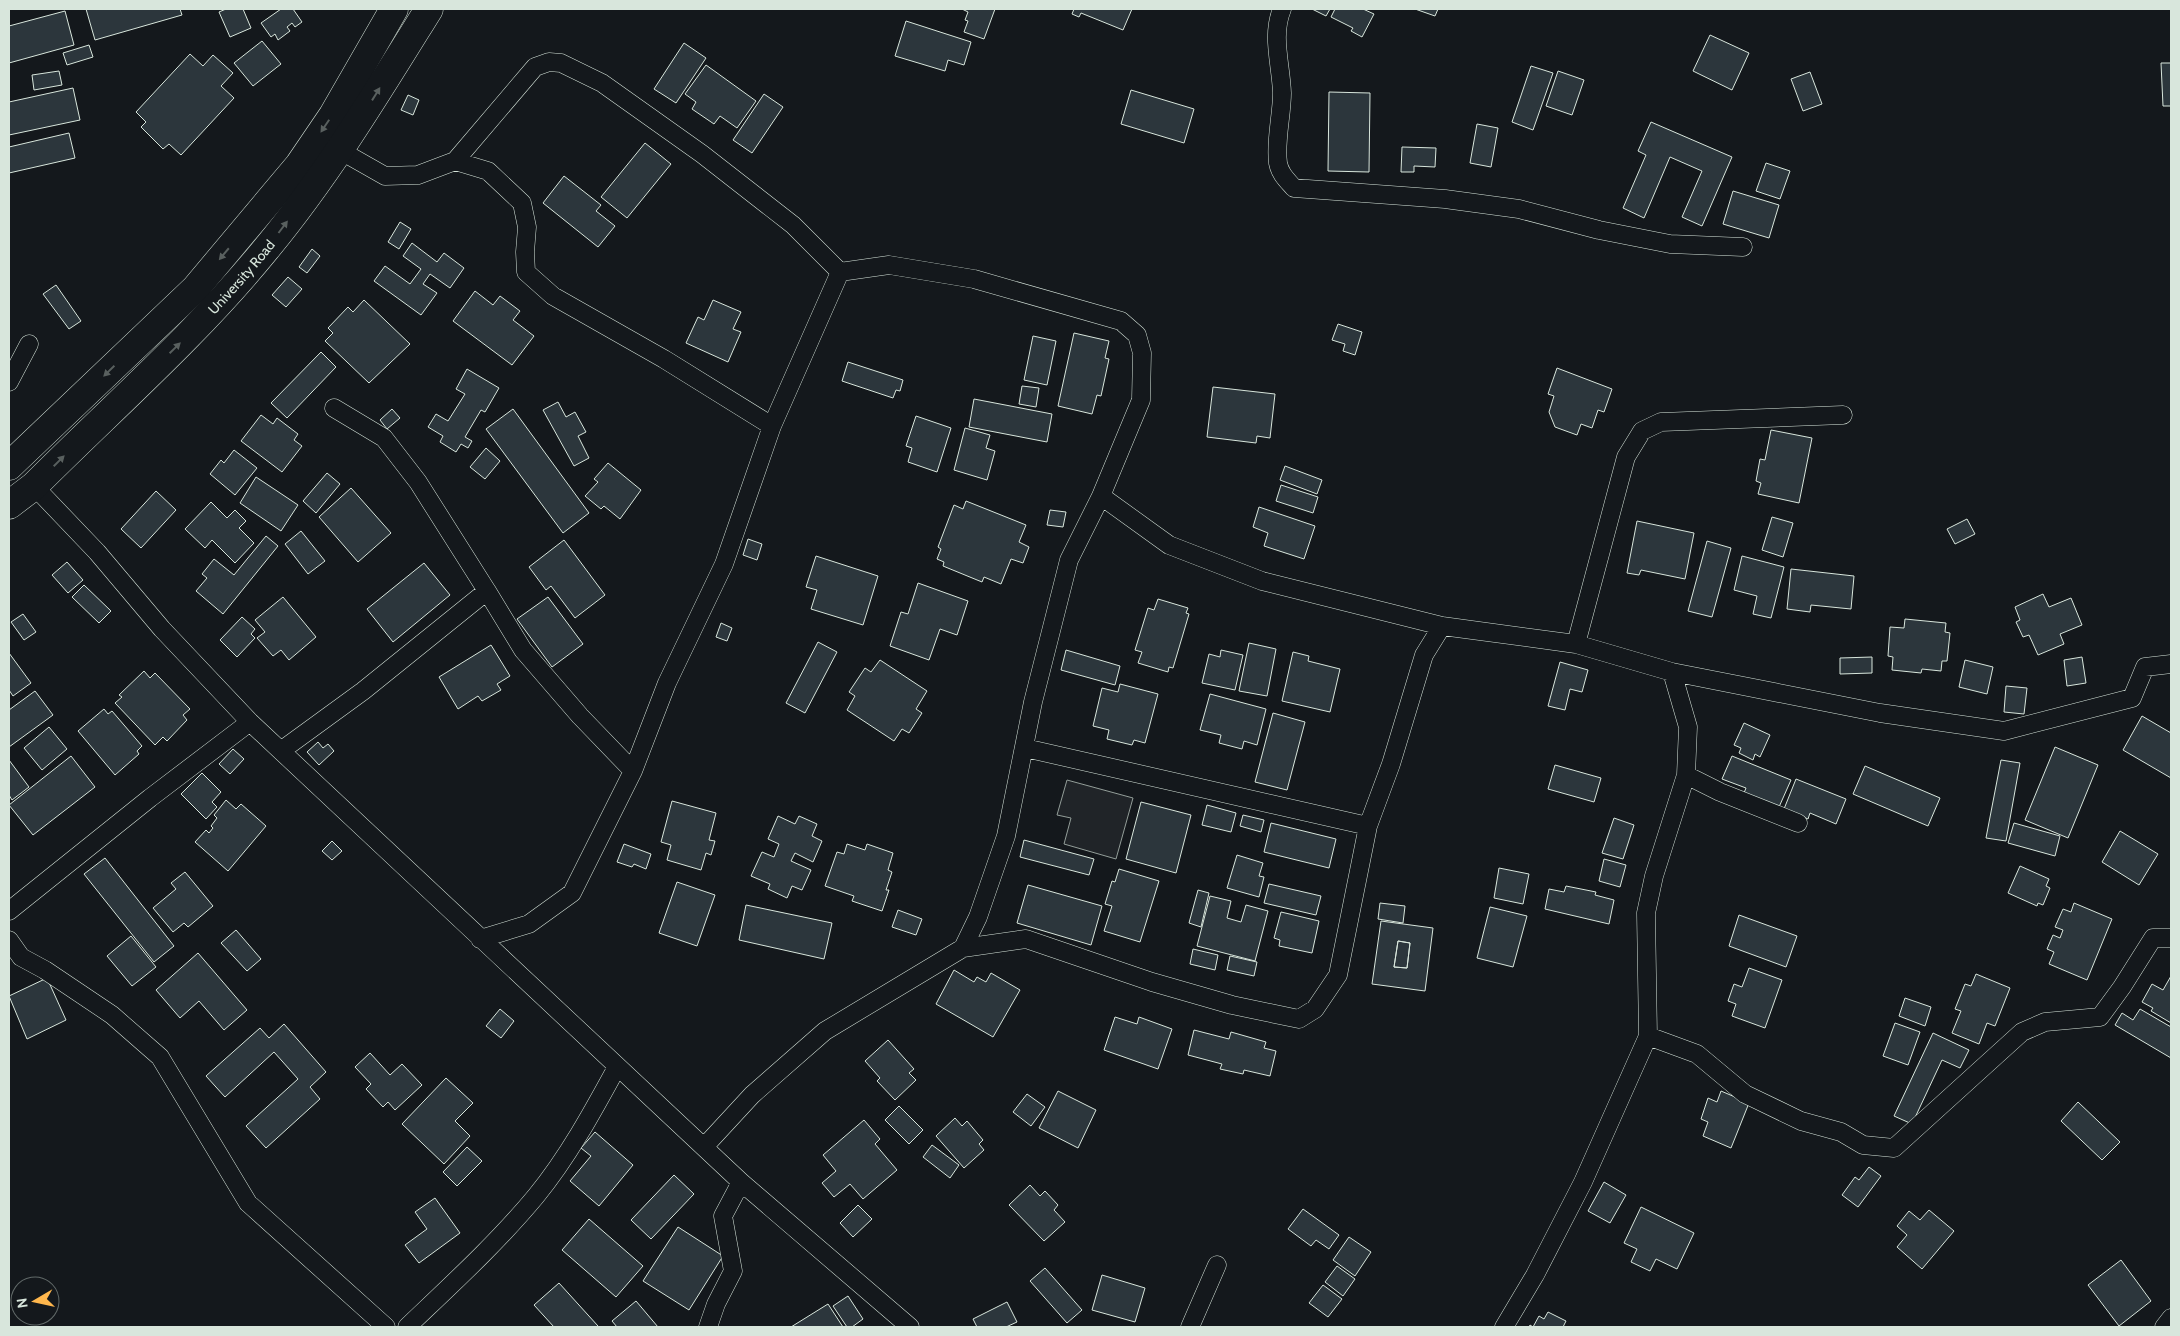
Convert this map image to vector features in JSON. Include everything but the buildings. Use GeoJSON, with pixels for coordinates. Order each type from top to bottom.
{"type":"FeatureCollection","features":[{"type":"Feature","properties":{"kind":"highway","name":"University Road"},"geometry":{"type":"LineString","coordinates":[[9,466],[195,289],[298,165],[333,115],[394,9]]}},
{"type":"Feature","properties":{"kind":"highway","name":"University Road"},"geometry":{"type":"LineString","coordinates":[[9,505],[34,486],[201,323],[266,249],[341,151],[429,9]]}},
{"type":"Feature","properties":{"kind":"street"},"geometry":{"type":"LineString","coordinates":[[1282,9],[1277,22],[1277,50],[1282,93],[1278,162],[1282,176],[1294,188],[1445,199],[1519,209],[1599,230],[1670,244],[1743,247]]}},
{"type":"Feature","properties":{"kind":"street"},"geometry":{"type":"LineString","coordinates":[[341,151],[385,176],[418,175],[455,161],[534,67],[549,62],[561,62],[602,83],[702,154],[793,225],[840,272]]}},
{"type":"Feature","properties":{"kind":"street"},"geometry":{"type":"LineString","coordinates":[[455,161],[488,171],[522,203],[527,228],[524,252],[526,272],[553,296],[664,359],[772,426]]}},
{"type":"Feature","properties":{"kind":"street"},"geometry":{"type":"LineString","coordinates":[[840,272],[889,265],[974,279],[1121,321],[1137,335],[1142,353],[1141,400],[1101,496],[1069,560],[1033,702],[1006,836],[978,917],[963,948]]}},
{"type":"Feature","properties":{"kind":"street"},"geometry":{"type":"LineString","coordinates":[[480,939],[529,924],[572,893],[633,771],[667,683],[724,564],[772,426],[840,272]]}},
{"type":"Feature","properties":{"kind":"street"},"geometry":{"type":"LineString","coordinates":[[9,382],[30,344]]}},
{"type":"Feature","properties":{"kind":"street"},"geometry":{"type":"LineString","coordinates":[[334,408],[384,438],[418,482],[488,591],[523,650],[580,716],[633,771]]}},
{"type":"Feature","properties":{"kind":"street"},"geometry":{"type":"LineString","coordinates":[[1576,644],[1626,457],[1642,431],[1661,422],[1843,415]]}},
{"type":"Feature","properties":{"kind":"street"},"geometry":{"type":"LineString","coordinates":[[34,486],[97,552],[162,629],[250,722],[741,1182],[910,1327]]}},
{"type":"Feature","properties":{"kind":"street"},"geometry":{"type":"LineString","coordinates":[[1101,496],[1169,545],[1262,581],[1442,626],[1576,644],[1672,672],[1880,713],[2004,731],[2132,698],[2145,667],[2171,664]]}},
{"type":"Feature","properties":{"kind":"street"},"geometry":{"type":"LineString","coordinates":[[282,750],[363,690],[488,591]]}},
{"type":"Feature","properties":{"kind":"street"},"geometry":{"type":"LineString","coordinates":[[704,1147],[752,1095],[826,1031],[963,948],[1026,940],[1232,1005],[1299,1019],[1316,1009],[1338,975],[1368,826],[1391,764],[1424,655],[1442,626]]}},
{"type":"Feature","properties":{"kind":"street"},"geometry":{"type":"LineString","coordinates":[[1504,1327],[1535,1275],[1583,1182],[1648,1036],[1646,913],[1654,876],[1686,775],[1688,726],[1672,672]]}},
{"type":"Feature","properties":{"kind":"street"},"geometry":{"type":"LineString","coordinates":[[9,911],[250,722]]}},
{"type":"Feature","properties":{"kind":"street"},"geometry":{"type":"LineString","coordinates":[[1024,748],[1368,826]]}},
{"type":"Feature","properties":{"kind":"street"},"geometry":{"type":"LineString","coordinates":[[1686,775],[1720,792],[1798,823]]}},
{"type":"Feature","properties":{"kind":"street"},"geometry":{"type":"LineString","coordinates":[[1648,1036],[1697,1054],[1746,1094],[1801,1121],[1841,1132],[1863,1144],[1894,1148],[2022,1032],[2045,1022],[2100,1017],[2122,987],[2153,938],[2171,938]]}},
{"type":"Feature","properties":{"kind":"street"},"geometry":{"type":"LineString","coordinates":[[9,940],[21,957],[45,970],[112,1015],[160,1057],[248,1203],[386,1327]]}},
{"type":"Feature","properties":{"kind":"street"},"geometry":{"type":"LineString","coordinates":[[407,1327],[487,1250],[537,1195],[589,1119],[617,1066]]}},
{"type":"Feature","properties":{"kind":"street"},"geometry":{"type":"LineString","coordinates":[[708,1327],[716,1304],[733,1271],[723,1216],[741,1182]]}},
{"type":"Feature","properties":{"kind":"street"},"geometry":{"type":"LineString","coordinates":[[1190,1327],[1218,1265]]}},
{"type":"Feature","properties":{"kind":"street"},"geometry":{"type":"LineString","coordinates":[[2164,1327],[2171,1318]]}},
{"type":"Feature","properties":{"kind":"shaded area"},"geometry":{"type":"Polygon","coordinates":[[[1067,780],[1133,798],[1116,859],[1064,844],[1071,818],[1057,815],[1067,780]]]}}]}
